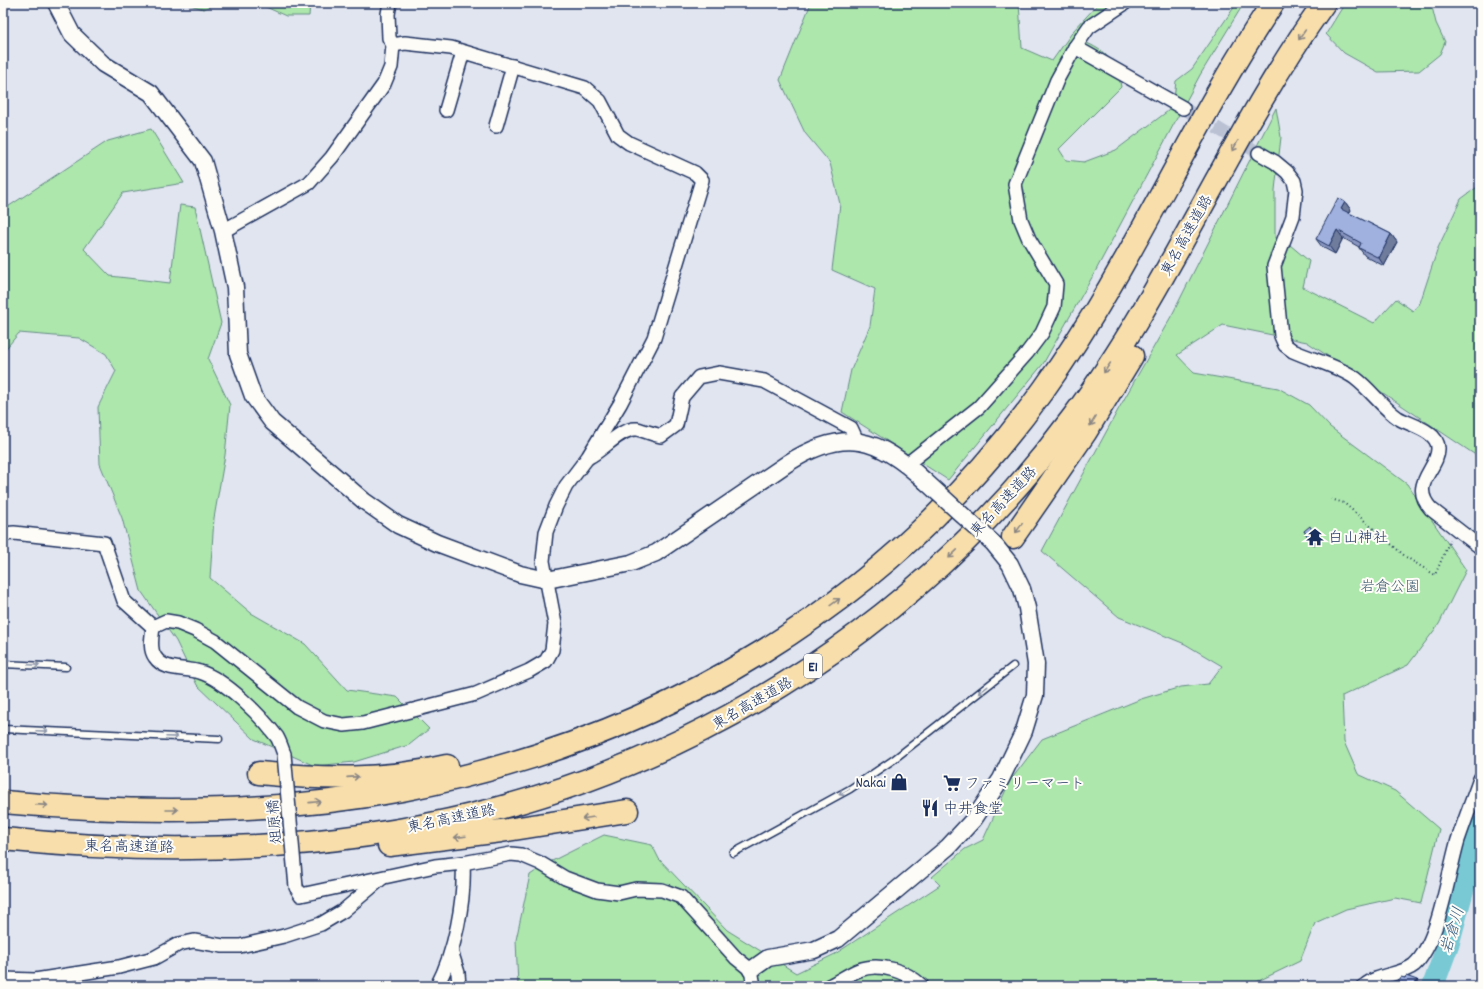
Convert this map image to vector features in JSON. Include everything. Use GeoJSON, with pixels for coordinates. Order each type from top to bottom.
{"type":"FeatureCollection","features":[{"type":"Feature","properties":{"kind":"highway"},"geometry":{"type":"LineString","coordinates":[[3,802],[127,810],[201,810],[266,807],[399,791],[459,778],[546,754],[638,718],[739,666],[814,617],[894,555],[932,520],[1001,445],[1039,396],[1083,332],[1125,262],[1206,110],[1273,3]]}},
{"type":"Feature","properties":{"kind":"highway","name":"東名高速道路"},"geometry":{"type":"LineString","coordinates":[[3,839],[116,847],[209,847],[268,845],[367,834],[430,824],[477,814],[535,798],[617,770],[693,736],[766,695],[841,648],[906,596],[960,547],[1030,473],[1076,414],[1139,318],[1268,89],[1324,3]]}},
{"type":"Feature","properties":{"kind":"highway"},"geometry":{"type":"LineString","coordinates":[[1013,537],[1085,433],[1128,364],[1152,316],[1179,249]]}},
{"type":"Feature","properties":{"kind":"highway"},"geometry":{"type":"LineString","coordinates":[[259,773],[305,777],[345,778],[396,774],[442,768],[527,748],[576,732],[646,702],[814,617]]}},
{"type":"Feature","properties":{"kind":"highway"},"geometry":{"type":"LineString","coordinates":[[30,842],[102,853],[164,857],[273,856],[347,850],[493,832],[627,811]]}},
{"type":"Feature","properties":{"kind":"street"},"geometry":{"type":"LineString","coordinates":[[56,3],[72,34],[103,64],[152,93],[202,161],[223,231],[235,287],[238,354],[253,396],[272,422],[364,501],[398,525],[437,543],[520,574],[547,580],[631,563],[656,553],[806,452],[822,444],[857,441],[890,453],[907,464],[993,543],[1010,564],[1022,589],[1028,608],[1036,664],[1035,695],[1024,731],[1004,772],[974,819],[948,847],[838,939],[814,950],[768,958],[751,970]]}},
{"type":"Feature","properties":{"kind":"street"},"geometry":{"type":"LineString","coordinates":[[223,231],[309,183],[332,157],[384,84],[391,67],[393,45],[389,38],[388,14],[390,3]]}},
{"type":"Feature","properties":{"kind":"street"},"geometry":{"type":"LineString","coordinates":[[907,464],[979,407],[1027,353],[1042,333],[1054,307],[1056,284],[1029,239],[1021,220],[1015,184],[1058,80],[1076,47],[1089,27],[1125,3]]}},
{"type":"Feature","properties":{"kind":"street"},"geometry":{"type":"LineString","coordinates":[[3,534],[14,533],[104,543],[124,601],[153,627],[166,620],[195,630],[215,641],[297,707],[324,721],[344,724],[363,723],[476,694],[529,671],[546,661],[552,650],[555,624],[543,561],[546,532],[566,486],[588,457],[620,404],[654,338],[702,180],[695,173],[629,143],[618,135],[600,101],[585,88],[451,48],[405,43],[393,45]]}},
{"type":"Feature","properties":{"kind":"street"},"geometry":{"type":"LineString","coordinates":[[1076,47],[1183,108]]}},
{"type":"Feature","properties":{"kind":"street"},"geometry":{"type":"LineString","coordinates":[[446,110],[463,52]]}},
{"type":"Feature","properties":{"kind":"street"},"geometry":{"type":"LineString","coordinates":[[496,126],[513,66]]}},
{"type":"Feature","properties":{"kind":"street"},"geometry":{"type":"LineString","coordinates":[[1259,154],[1275,162],[1294,180],[1297,220],[1274,266],[1281,336],[1285,345],[1293,352],[1356,379],[1385,408],[1398,418],[1430,434],[1436,440],[1438,448],[1437,454],[1424,485],[1422,494],[1425,503],[1431,510],[1480,547]]}},
{"type":"Feature","properties":{"kind":"street"},"geometry":{"type":"LineString","coordinates":[[588,457],[600,452],[622,432],[635,429],[661,436],[676,425],[682,397],[699,377],[719,373],[764,381],[851,428],[857,441]]}},
{"type":"Feature","properties":{"kind":"street","name":"俎原橋"},"geometry":{"type":"LineString","coordinates":[[153,627],[151,642],[154,657],[164,666],[201,672],[232,690],[258,715],[278,738],[284,754],[296,888],[301,895],[382,878]]}},
{"type":"Feature","properties":{"kind":"street"},"geometry":{"type":"LineString","coordinates":[[1364,986],[1370,980],[1412,966],[1422,956],[1438,920],[1459,838],[1480,779]]}},
{"type":"Feature","properties":{"kind":"street"},"geometry":{"type":"LineString","coordinates":[[3,979],[36,980],[119,967],[154,958],[179,944],[194,941],[223,946],[240,946],[284,936],[321,924],[343,911],[382,878],[435,866],[463,863],[511,854],[521,855],[540,863],[565,878],[597,890],[619,893],[636,889],[662,890],[681,897],[736,958],[751,970],[754,986]]}},
{"type":"Feature","properties":{"kind":"street"},"geometry":{"type":"LineString","coordinates":[[437,986],[452,954],[464,882],[463,863]]}},
{"type":"Feature","properties":{"kind":"street"},"geometry":{"type":"LineString","coordinates":[[452,954],[458,973],[459,986]]}},
{"type":"Feature","properties":{"kind":"street"},"geometry":{"type":"LineString","coordinates":[[829,986],[860,970],[880,967],[904,973],[914,978],[922,986]]}},
{"type":"Feature","properties":{"kind":"lane"},"geometry":{"type":"LineString","coordinates":[[3,664],[66,667]]}},
{"type":"Feature","properties":{"kind":"lane"},"geometry":{"type":"LineString","coordinates":[[733,853],[850,789],[893,760],[1013,666]]}},
{"type":"Feature","properties":{"kind":"lane"},"geometry":{"type":"LineString","coordinates":[[3,729],[219,739]]}},
{"type":"Feature","properties":{"kind":"path"},"geometry":{"type":"LineString","coordinates":[[1331,499],[1344,503],[1406,557],[1435,575],[1450,540]]}},
{"type":"Feature","properties":{"kind":"green space"},"geometry":{"type":"Polygon","coordinates":[[[183,3],[216,3],[204,9],[183,3]]]}},
{"type":"Feature","properties":{"kind":"green space"},"geometry":{"type":"Polygon","coordinates":[[[257,3],[310,3],[309,16],[286,16],[257,3]]]}},
{"type":"Feature","properties":{"kind":"green space"},"geometry":{"type":"Polygon","coordinates":[[[811,3],[1019,3],[1022,48],[1052,61],[1074,30],[1099,3],[1115,3],[1091,32],[1087,43],[1101,51],[1111,60],[1117,72],[1121,87],[1059,149],[1066,160],[1084,162],[1116,150],[1168,111],[1174,99],[1176,81],[1192,69],[1237,3],[1244,3],[1200,75],[1095,272],[1043,364],[948,480],[842,412],[851,370],[870,326],[875,289],[832,270],[840,204],[830,163],[805,133],[780,80],[811,3]]]}},
{"type":"Feature","properties":{"kind":"green space"},"geometry":{"type":"Polygon","coordinates":[[[1345,3],[1431,3],[1436,23],[1445,42],[1440,54],[1419,71],[1378,72],[1344,53],[1326,34],[1345,3]]]}},
{"type":"Feature","properties":{"kind":"green space","name":"岩倉公園"},"geometry":{"type":"Polygon","coordinates":[[[1276,108],[1281,137],[1275,190],[1275,238],[1290,245],[1309,261],[1303,287],[1374,323],[1396,299],[1413,311],[1420,303],[1438,248],[1461,199],[1480,185],[1480,458],[1307,342],[1223,325],[1177,355],[1194,373],[1278,388],[1309,405],[1330,427],[1407,484],[1466,570],[1439,624],[1408,665],[1342,696],[1344,742],[1358,774],[1395,791],[1439,829],[1421,903],[1395,898],[1346,909],[1315,923],[1300,961],[1248,986],[518,986],[516,940],[530,875],[548,863],[604,835],[652,845],[659,859],[727,930],[796,973],[835,954],[940,885],[932,877],[965,849],[983,840],[1010,781],[1042,739],[1141,699],[1181,687],[1208,684],[1222,666],[1185,644],[1119,617],[1042,551],[1118,410],[1173,313],[1276,108]]]}},
{"type":"Feature","properties":{"kind":"green space"},"geometry":{"type":"Polygon","coordinates":[[[151,129],[184,183],[123,193],[84,249],[110,276],[170,283],[180,205],[195,207],[221,323],[208,359],[230,405],[225,455],[214,518],[210,578],[251,613],[305,644],[347,690],[397,697],[429,729],[409,745],[354,762],[315,766],[254,739],[197,685],[176,641],[141,591],[122,518],[100,464],[98,407],[116,371],[106,354],[79,338],[19,333],[3,352],[3,210],[108,141],[151,129]]]}},
{"type":"Feature","properties":{"kind":"building"},"geometry":{"type":"Polygon","coordinates":[[[1338,198],[1345,202],[1341,209],[1391,234],[1379,258],[1359,248],[1361,243],[1337,230],[1329,246],[1316,239],[1338,198]]]}},
{"type":"Feature","properties":{"kind":"building","name":"白山神社"},"geometry":{"type":"Polygon","coordinates":[[[1310,526],[1312,530],[1314,528],[1320,536],[1312,543],[1304,531],[1310,526]]]}},
{"type":"Feature","properties":{"kind":"building"},"geometry":{"type":"Polygon","coordinates":[[[1406,976],[1417,980],[1414,986],[1398,986],[1397,985],[1401,977],[1405,978],[1406,976]]]}},
{"type":"Feature","properties":{"kind":"waterway","name":"岩倉川"},"geometry":{"type":"LineString","coordinates":[[1433,986],[1449,942],[1480,827]]}},
{"type":"Feature","properties":{"kind":"tunnel"},"geometry":{"type":"LineString","coordinates":[[1183,108],[1259,153]]}},
{"type":"Feature","properties":{"kind":"place","name":"白山神社"},"geometry":{"type":"Point","coordinates":[1315,537]}},
{"type":"Feature","properties":{"kind":"place","name":"Nakai"},"geometry":{"type":"Point","coordinates":[899,782]}},
{"type":"Feature","properties":{"kind":"place","name":"ファミリーマート"},"geometry":{"type":"Point","coordinates":[952,783]}},
{"type":"Feature","properties":{"kind":"place","name":"中井食堂"},"geometry":{"type":"Point","coordinates":[930,808]}}]}
